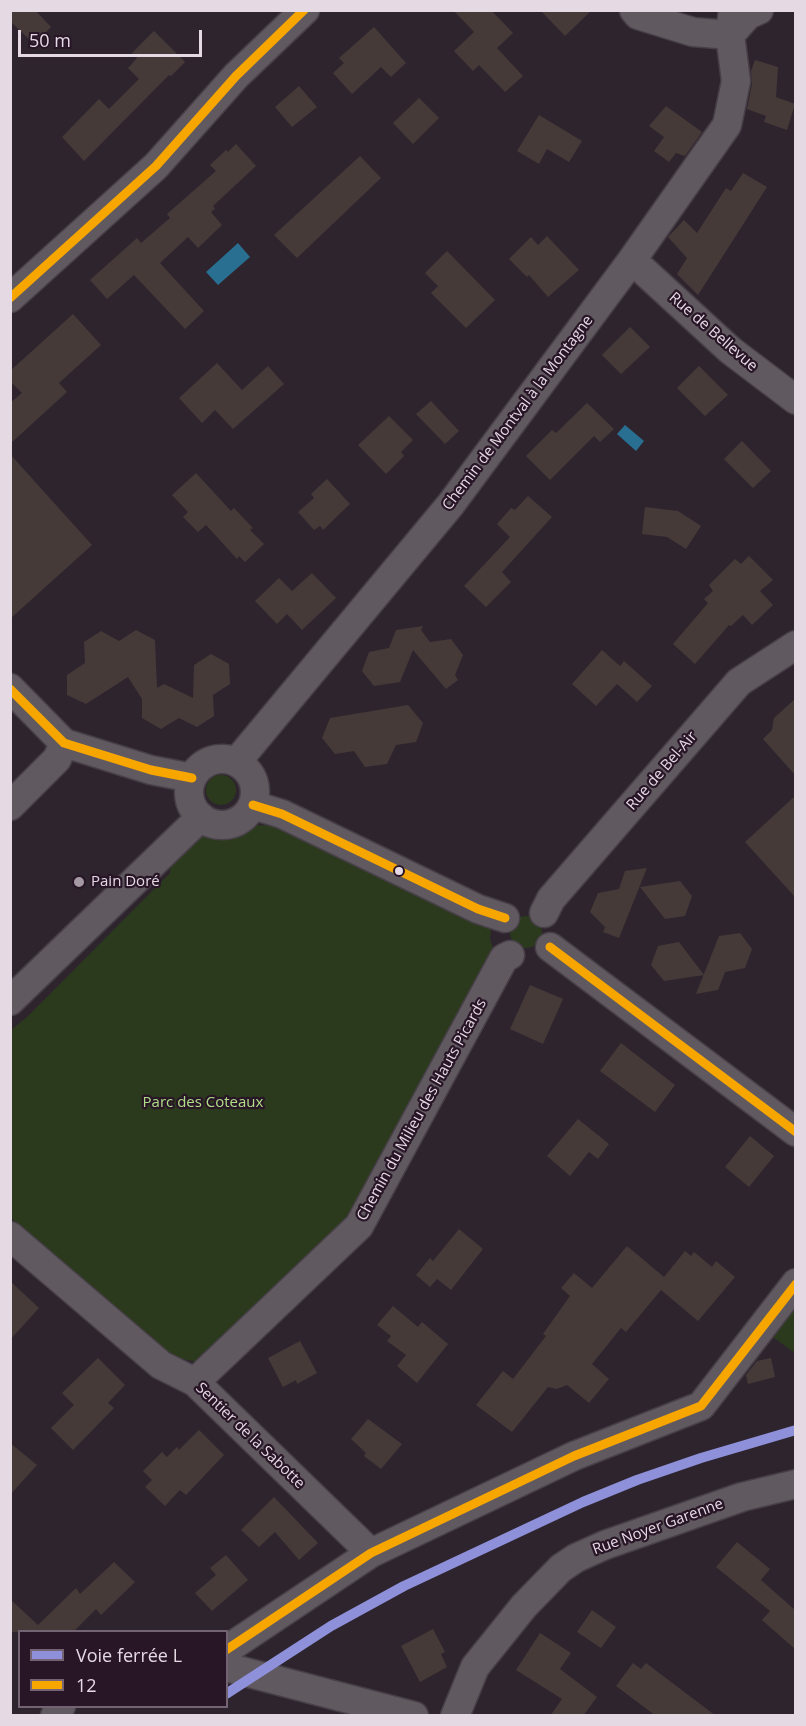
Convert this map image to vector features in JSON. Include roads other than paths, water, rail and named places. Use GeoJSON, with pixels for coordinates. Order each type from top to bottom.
{"type":"FeatureCollection","features":[{"type":"Feature","properties":{"kind":"street"},"geometry":{"type":"LineString","coordinates":[[10,298],[156,166],[237,76],[305,10]]}},
{"type":"Feature","properties":{"kind":"street"},"geometry":{"type":"LineString","coordinates":[[634,10],[638,15],[693,32],[731,23],[759,10]]}},
{"type":"Feature","properties":{"kind":"street","name":"Chemin de Montval à la Montagne"},"geometry":{"type":"LineString","coordinates":[[239,763],[243,753],[451,504],[632,260],[727,125],[736,81],[731,23]]}},
{"type":"Feature","properties":{"kind":"street","name":"Rue de Bellevue"},"geometry":{"type":"LineString","coordinates":[[632,260],[730,350],[795,400]]}},
{"type":"Feature","properties":{"kind":"street","name":"Rue de Bel-Air"},"geometry":{"type":"LineString","coordinates":[[544,913],[551,899],[739,682],[795,645]]}},
{"type":"Feature","properties":{"kind":"street"},"geometry":{"type":"LineString","coordinates":[[10,688],[64,743],[151,770],[192,778]]}},
{"type":"Feature","properties":{"kind":"street"},"geometry":{"type":"LineString","coordinates":[[10,806],[57,759],[64,743]]}},
{"type":"Feature","properties":{"kind":"street"},"geometry":{"type":"LineString","coordinates":[[217,759],[228,759],[239,763],[252,777],[255,786],[253,805],[247,813],[230,824],[210,823],[201,818],[189,800],[189,788],[198,769],[207,762],[217,759]]}},
{"type":"Feature","properties":{"kind":"street"},"geometry":{"type":"LineString","coordinates":[[253,805],[282,814],[478,909],[505,918]]}},
{"type":"Feature","properties":{"kind":"street"},"geometry":{"type":"LineString","coordinates":[[10,1001],[201,818]]}},
{"type":"Feature","properties":{"kind":"street"},"geometry":{"type":"LineString","coordinates":[[528,906],[544,913],[549,918],[554,933],[549,947],[536,958],[519,959],[510,955],[501,942],[500,933],[505,918],[519,908],[528,906]]}},
{"type":"Feature","properties":{"kind":"street"},"geometry":{"type":"LineString","coordinates":[[549,947],[795,1132]]}},
{"type":"Feature","properties":{"kind":"street","name":"Chemin du Milieu des Hauts Picards"},"geometry":{"type":"LineString","coordinates":[[195,1383],[359,1226],[504,958],[510,955]]}},
{"type":"Feature","properties":{"kind":"street","name":"Sentier de la Sabotte"},"geometry":{"type":"LineString","coordinates":[[10,1236],[161,1365],[195,1383],[371,1553]]}},
{"type":"Feature","properties":{"kind":"street"},"geometry":{"type":"LineString","coordinates":[[228,1649],[371,1553],[574,1456],[701,1406],[795,1283]]}},
{"type":"Feature","properties":{"kind":"street","name":"Rue Noyer Garenne"},"geometry":{"type":"LineString","coordinates":[[456,1716],[475,1667],[531,1599],[561,1568],[576,1558],[605,1545],[742,1497],[795,1484]]}},
{"type":"Feature","properties":{"kind":"street"},"geometry":{"type":"LineString","coordinates":[[228,1668],[385,1712],[414,1716]]}},
{"type":"Feature","properties":{"kind":"water"},"geometry":{"type":"Polygon","coordinates":[[[238,243],[250,257],[218,285],[206,272],[238,243]]]}},
{"type":"Feature","properties":{"kind":"water"},"geometry":{"type":"Polygon","coordinates":[[[625,425],[644,441],[636,451],[617,434],[625,425]]]}},
{"type":"Feature","properties":{"kind":"rail line","name":"L"},"geometry":{"type":"LineString","coordinates":[[228,1693],[331,1626],[404,1586],[583,1502],[701,1458],[796,1430]]}},
{"type":"Feature","properties":{"kind":"place","name":"Pain Doré"},"geometry":{"type":"Point","coordinates":[79,882]}},
{"type":"Feature","properties":{"kind":"park label","name":"Parc des Coteaux"},"geometry":{"type":"Point","coordinates":[203,1103]}}]}
